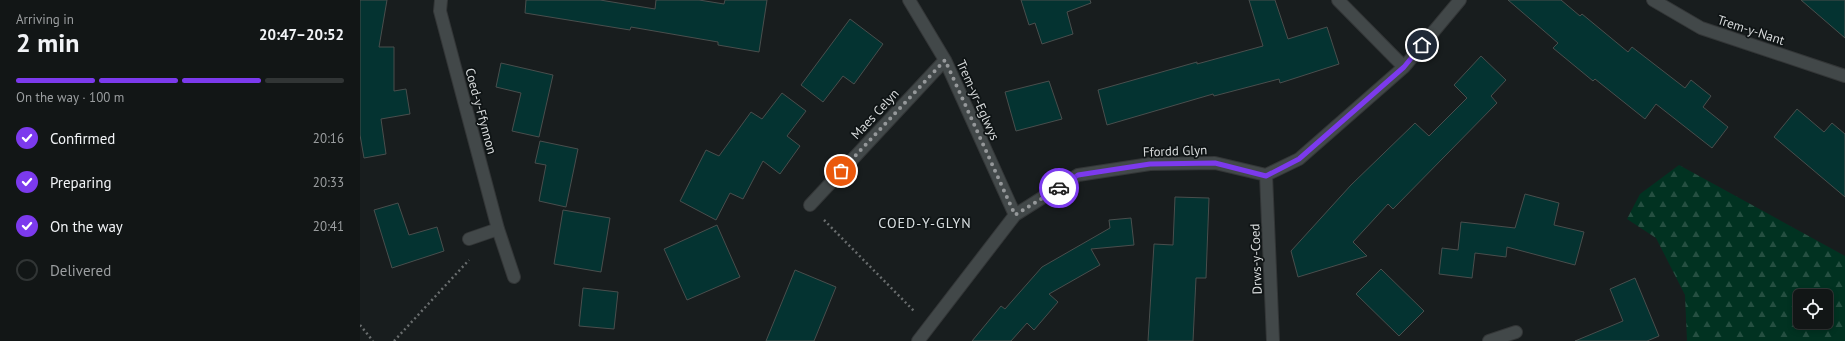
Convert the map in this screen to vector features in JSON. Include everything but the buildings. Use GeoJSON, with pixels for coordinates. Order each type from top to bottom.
{"type":"FeatureCollection","features":[{"type":"Feature","properties":{"kind":"street","name":"Coed-y-Ffynnon"},"geometry":{"type":"LineString","coordinates":[[441,0],[440,11],[498,229],[514,277]]}},
{"type":"Feature","properties":{"kind":"street","name":"Trem-yr-Eglwys"},"geometry":{"type":"LineString","coordinates":[[909,0],[945,60],[1015,215]]}},
{"type":"Feature","properties":{"kind":"street"},"geometry":{"type":"LineString","coordinates":[[1338,0],[1404,67]]}},
{"type":"Feature","properties":{"kind":"street"},"geometry":{"type":"LineString","coordinates":[[1266,176],[1299,159],[1404,67],[1460,0]]}},
{"type":"Feature","properties":{"kind":"street","name":"Trem-y-Nant"},"geometry":{"type":"LineString","coordinates":[[1653,0],[1701,28],[1845,76]]}},
{"type":"Feature","properties":{"kind":"street","name":"Maes Celyn"},"geometry":{"type":"LineString","coordinates":[[810,205],[945,60]]}},
{"type":"Feature","properties":{"kind":"street","name":"Ffordd Glyn"},"geometry":{"type":"LineString","coordinates":[[918,341],[1015,215],[1078,175],[1150,164],[1215,163],[1266,176]]}},
{"type":"Feature","properties":{"kind":"street","name":"Drws-y-Coed"},"geometry":{"type":"LineString","coordinates":[[1266,176],[1273,341]]}},
{"type":"Feature","properties":{"kind":"street"},"geometry":{"type":"LineString","coordinates":[[469,239],[498,229]]}},
{"type":"Feature","properties":{"kind":"street"},"geometry":{"type":"LineString","coordinates":[[1489,341],[1516,332]]}},
{"type":"Feature","properties":{"kind":"path"},"geometry":{"type":"LineString","coordinates":[[810,205],[929,326]]}},
{"type":"Feature","properties":{"kind":"path"},"geometry":{"type":"LineString","coordinates":[[394,341],[472,257]]}},
{"type":"Feature","properties":{"kind":"path"},"geometry":{"type":"LineString","coordinates":[[360,324],[373,341]]}},
{"type":"Feature","properties":{"kind":"green space"},"geometry":{"type":"Polygon","coordinates":[[[1679,165],[1845,256],[1845,341],[1687,341],[1685,295],[1656,238],[1627,219],[1640,194],[1679,165]]]}},
{"type":"Feature","properties":{"kind":"way so far"},"geometry":{"type":"LineString","coordinates":[[841,171],[945,60],[1015,215],[1059,188]]}},
{"type":"Feature","properties":{"kind":"district","name":"COED-Y-GLYN"},"geometry":{"type":"Point","coordinates":[925,223]}},
{"type":"Feature","properties":{"kind":"route"},"geometry":{"type":"LineString","coordinates":[[1059,188],[1078,175],[1150,164],[1215,163],[1266,176],[1299,159],[1404,67],[1422,45]]}}]}
